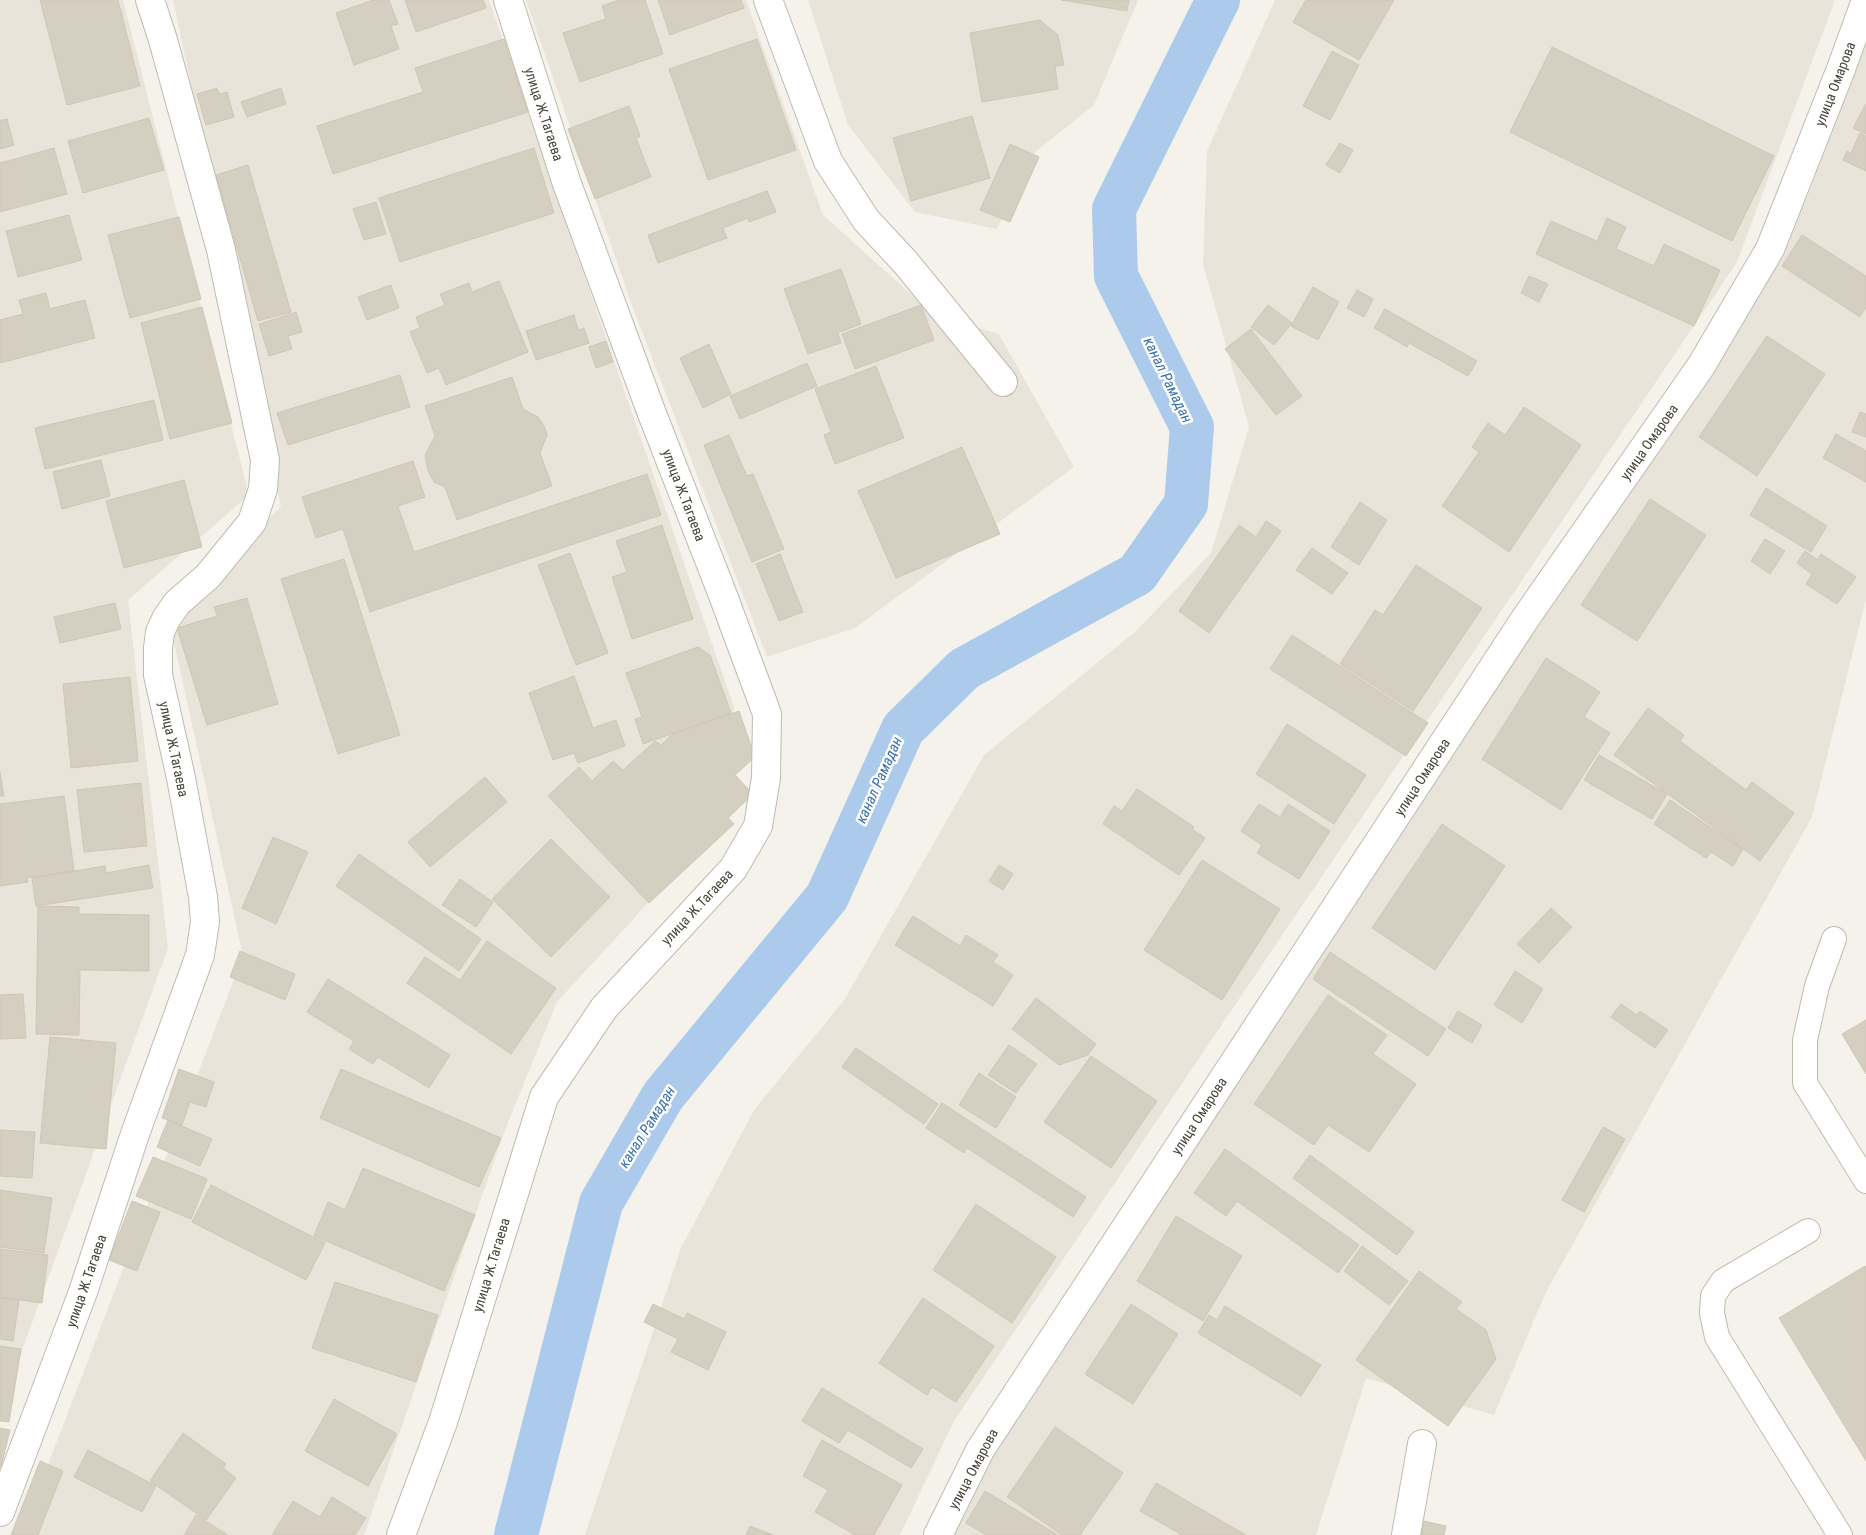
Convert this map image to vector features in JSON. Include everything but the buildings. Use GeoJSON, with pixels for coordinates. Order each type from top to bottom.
{"type":"FeatureCollection","features":[{"type":"Feature","properties":{"kind":"street","name":"улица Ж.Тагаева"},"geometry":{"type":"LineString","coordinates":[[0,1512],[83,1292],[135,1134],[200,955],[205,922],[203,897],[181,778],[158,675],[160,632],[177,604],[208,576],[252,522],[263,489],[265,460],[221,250],[163,40],[150,0]]}},
{"type":"Feature","properties":{"kind":"street","name":"улица Ж.Тагаева"},"geometry":{"type":"LineString","coordinates":[[401,1535],[443,1422],[544,1097],[604,1008],[733,869],[758,826],[766,778],[768,714],[651,411],[566,181],[508,0]]}},
{"type":"Feature","properties":{"kind":"street"},"geometry":{"type":"LineString","coordinates":[[768,0],[828,161],[866,220],[906,263],[1003,382]]}},
{"type":"Feature","properties":{"kind":"street","name":"улица Омарова"},"geometry":{"type":"LineString","coordinates":[[938,1535],[980,1450],[1527,616],[1701,366],[1770,249],[1866,0]]}},
{"type":"Feature","properties":{"kind":"street"},"geometry":{"type":"LineString","coordinates":[[1406,1535],[1422,1444]]}},
{"type":"Feature","properties":{"kind":"lane"},"geometry":{"type":"LineString","coordinates":[[1834,939],[1817,986],[1805,1040],[1805,1083],[1866,1182]]}},
{"type":"Feature","properties":{"kind":"lane"},"geometry":{"type":"LineString","coordinates":[[1808,1231],[1723,1281],[1713,1296],[1712,1313],[1717,1337],[1840,1535]]}},
{"type":"Feature","properties":{"kind":"shaded area"},"geometry":{"type":"Polygon","coordinates":[[[0,0],[123,0],[249,495],[128,600],[168,948],[0,1411],[0,0]]]}},
{"type":"Feature","properties":{"kind":"shaded area"},"geometry":{"type":"Polygon","coordinates":[[[173,0],[489,0],[734,707],[726,781],[694,853],[557,1002],[505,1130],[364,1535],[21,1535],[243,956],[167,611],[281,507],[173,0]]]}},
{"type":"Feature","properties":{"kind":"shaded area"},"geometry":{"type":"Polygon","coordinates":[[[526,0],[746,0],[823,215],[934,315],[999,334],[1074,467],[855,628],[767,657],[633,308],[526,0]]]}},
{"type":"Feature","properties":{"kind":"shaded area"},"geometry":{"type":"Polygon","coordinates":[[[808,0],[1138,0],[1094,105],[1029,157],[997,229],[915,212],[848,125],[808,0]]]}},
{"type":"Feature","properties":{"kind":"shaded area"},"geometry":{"type":"Polygon","coordinates":[[[1275,0],[1835,0],[1737,262],[954,1421],[900,1535],[585,1535],[681,1248],[754,1110],[845,999],[984,755],[1135,632],[1211,553],[1249,427],[1203,264],[1207,151],[1275,0]]]}},
{"type":"Feature","properties":{"kind":"shaded area"},"geometry":{"type":"Polygon","coordinates":[[[1866,28],[1866,599],[1812,817],[1546,1292],[1494,1415],[1366,1378],[1316,1535],[953,1535],[979,1474],[1755,283],[1866,28]]]}},
{"type":"Feature","properties":{"kind":"waterway","name":"канал Рамадан"},"geometry":{"type":"LineString","coordinates":[[516,1535],[601,1203],[663,1096],[827,897],[903,729],[964,669],[1137,574],[1186,504],[1192,427],[1116,276],[1114,209],[1218,0]]}}]}
